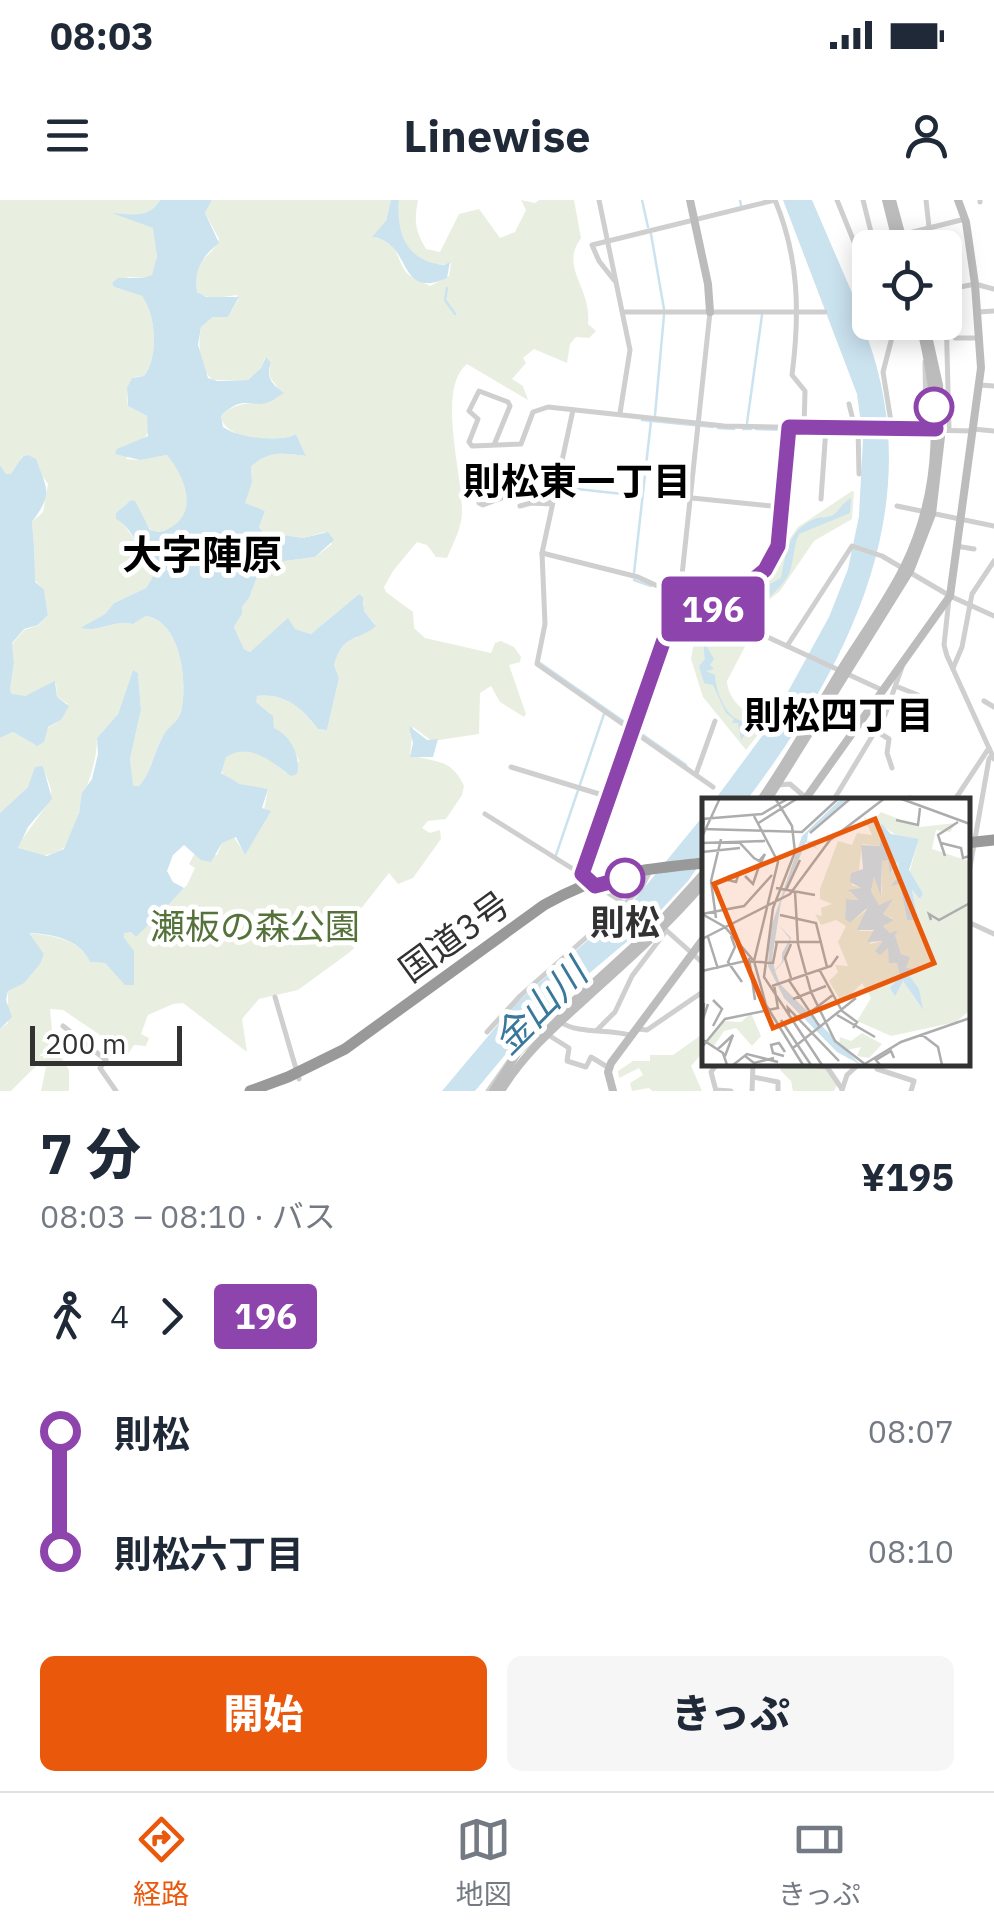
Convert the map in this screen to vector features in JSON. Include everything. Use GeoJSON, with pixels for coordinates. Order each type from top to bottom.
{"type":"FeatureCollection","features":[{"type":"Feature","properties":{"kind":"highway"},"geometry":{"type":"LineString","coordinates":[[971,839],[994,837]]}},
{"type":"Feature","properties":{"kind":"highway","name":"国道3号"},"geometry":{"type":"LineString","coordinates":[[269,1091],[368,1041],[590,880],[702,868]]}},
{"type":"Feature","properties":{"kind":"highway","name":"国道3号"},"geometry":{"type":"LineString","coordinates":[[250,1091],[298,1076]]}},
{"type":"Feature","properties":{"kind":"street"},"geometry":{"type":"LineString","coordinates":[[599,200],[630,350],[620,414]]}},
{"type":"Feature","properties":{"kind":"street"},"geometry":{"type":"LineString","coordinates":[[590,880],[609,797],[680,594],[710,312],[690,200]]}},
{"type":"Feature","properties":{"kind":"street"},"geometry":{"type":"LineString","coordinates":[[614,280],[592,245],[775,200],[788,233],[798,312],[792,375],[805,392],[804,428]]}},
{"type":"Feature","properties":{"kind":"street"},"geometry":{"type":"LineString","coordinates":[[837,200],[852,237]]}},
{"type":"Feature","properties":{"kind":"street"},"geometry":{"type":"LineString","coordinates":[[863,200],[870,230]]}},
{"type":"Feature","properties":{"kind":"street"},"geometry":{"type":"LineString","coordinates":[[889,200],[897,230]]}},
{"type":"Feature","properties":{"kind":"street"},"geometry":{"type":"LineString","coordinates":[[926,200],[929,227]]}},
{"type":"Feature","properties":{"kind":"street"},"geometry":{"type":"LineString","coordinates":[[958,200],[965,219],[975,284],[980,385],[944,645],[992,754]]}},
{"type":"Feature","properties":{"kind":"street"},"geometry":{"type":"LineString","coordinates":[[917,230],[965,219]]}},
{"type":"Feature","properties":{"kind":"street"},"geometry":{"type":"LineString","coordinates":[[962,287],[975,284],[994,288]]}},
{"type":"Feature","properties":{"kind":"street"},"geometry":{"type":"LineString","coordinates":[[978,312],[994,311]]}},
{"type":"Feature","properties":{"kind":"street"},"geometry":{"type":"LineString","coordinates":[[622,312],[825,312]]}},
{"type":"Feature","properties":{"kind":"street"},"geometry":{"type":"LineString","coordinates":[[962,338],[980,338]]}},
{"type":"Feature","properties":{"kind":"street"},"geometry":{"type":"LineString","coordinates":[[891,340],[883,372],[891,428]]}},
{"type":"Feature","properties":{"kind":"street"},"geometry":{"type":"LineString","coordinates":[[925,340],[943,429]]}},
{"type":"Feature","properties":{"kind":"street"},"geometry":{"type":"LineString","coordinates":[[929,340],[944,380]]}},
{"type":"Feature","properties":{"kind":"street"},"geometry":{"type":"LineString","coordinates":[[766,798],[840,671],[906,569],[928,513],[943,429],[945,340]]}},
{"type":"Feature","properties":{"kind":"street"},"geometry":{"type":"LineString","coordinates":[[926,428],[924,377],[928,360]]}},
{"type":"Feature","properties":{"kind":"street"},"geometry":{"type":"LineString","coordinates":[[980,385],[994,386]]}},
{"type":"Feature","properties":{"kind":"street"},"geometry":{"type":"LineString","coordinates":[[494,444],[510,406],[480,390],[469,411],[477,414],[478,419],[469,442],[472,446],[520,444],[533,412],[548,407],[699,426],[825,431],[994,430]]}},
{"type":"Feature","properties":{"kind":"street"},"geometry":{"type":"LineString","coordinates":[[850,404],[858,429],[858,474]]}},
{"type":"Feature","properties":{"kind":"street"},"geometry":{"type":"LineString","coordinates":[[573,410],[542,552],[545,624],[537,664],[634,726],[713,787]]}},
{"type":"Feature","properties":{"kind":"street"},"geometry":{"type":"LineString","coordinates":[[716,610],[765,570],[778,546],[789,427]]}},
{"type":"Feature","properties":{"kind":"street"},"geometry":{"type":"LineString","coordinates":[[822,499],[825,431]]}},
{"type":"Feature","properties":{"kind":"street"},"geometry":{"type":"LineString","coordinates":[[522,470],[526,489],[534,497],[552,502]]}},
{"type":"Feature","properties":{"kind":"street"},"geometry":{"type":"LineString","coordinates":[[502,498],[500,471],[477,471],[479,503],[502,498],[526,489]]}},
{"type":"Feature","properties":{"kind":"street"},"geometry":{"type":"LineString","coordinates":[[692,498],[781,508]]}},
{"type":"Feature","properties":{"kind":"street"},"geometry":{"type":"LineString","coordinates":[[520,506],[552,502]]}},
{"type":"Feature","properties":{"kind":"street"},"geometry":{"type":"LineString","coordinates":[[897,506],[994,526]]}},
{"type":"Feature","properties":{"kind":"street"},"geometry":{"type":"LineString","coordinates":[[956,546],[974,549]]}},
{"type":"Feature","properties":{"kind":"street"},"geometry":{"type":"LineString","coordinates":[[787,646],[847,550],[853,547],[882,556],[950,596],[994,616]]}},
{"type":"Feature","properties":{"kind":"street"},"geometry":{"type":"LineString","coordinates":[[542,552],[638,577],[680,594],[882,690]]}},
{"type":"Feature","properties":{"kind":"street"},"geometry":{"type":"LineString","coordinates":[[953,668],[978,581],[994,561]]}},
{"type":"Feature","properties":{"kind":"street"},"geometry":{"type":"LineString","coordinates":[[807,798],[950,596]]}},
{"type":"Feature","properties":{"kind":"street"},"geometry":{"type":"LineString","coordinates":[[836,798],[876,731],[897,686],[902,663]]}},
{"type":"Feature","properties":{"kind":"street"},"geometry":{"type":"LineString","coordinates":[[767,798],[824,711],[840,671]]}},
{"type":"Feature","properties":{"kind":"street"},"geometry":{"type":"LineString","coordinates":[[897,686],[926,703],[922,721]]}},
{"type":"Feature","properties":{"kind":"street"},"geometry":{"type":"LineString","coordinates":[[984,701],[994,707]]}},
{"type":"Feature","properties":{"kind":"street"},"geometry":{"type":"LineString","coordinates":[[824,711],[856,728]]}},
{"type":"Feature","properties":{"kind":"street"},"geometry":{"type":"LineString","coordinates":[[696,774],[715,721]]}},
{"type":"Feature","properties":{"kind":"street"},"geometry":{"type":"LineString","coordinates":[[876,731],[889,739],[886,752],[892,768]]}},
{"type":"Feature","properties":{"kind":"street"},"geometry":{"type":"LineString","coordinates":[[956,798],[992,754]]}},
{"type":"Feature","properties":{"kind":"street"},"geometry":{"type":"LineString","coordinates":[[971,839],[992,754]]}},
{"type":"Feature","properties":{"kind":"street"},"geometry":{"type":"LineString","coordinates":[[511,767],[609,797]]}},
{"type":"Feature","properties":{"kind":"street"},"geometry":{"type":"LineString","coordinates":[[778,785],[796,787],[804,798]]}},
{"type":"Feature","properties":{"kind":"street"},"geometry":{"type":"LineString","coordinates":[[484,814],[659,926],[702,962]]}},
{"type":"Feature","properties":{"kind":"street"},"geometry":{"type":"LineString","coordinates":[[597,1030],[615,1012],[659,926],[702,868]]}},
{"type":"Feature","properties":{"kind":"street"},"geometry":{"type":"LineString","coordinates":[[487,1032],[520,996],[646,884],[652,872]]}},
{"type":"Feature","properties":{"kind":"street"},"geometry":{"type":"LineString","coordinates":[[502,1091],[561,1024],[702,885]]}},
{"type":"Feature","properties":{"kind":"street"},"geometry":{"type":"LineString","coordinates":[[969,922],[994,934]]}},
{"type":"Feature","properties":{"kind":"street"},"geometry":{"type":"LineString","coordinates":[[490,1091],[524,1040],[659,926]]}},
{"type":"Feature","properties":{"kind":"street"},"geometry":{"type":"LineString","coordinates":[[613,1091],[609,1068],[702,941]]}},
{"type":"Feature","properties":{"kind":"street"},"geometry":{"type":"LineString","coordinates":[[502,1091],[521,1054],[561,1024],[636,1033],[702,992]]}},
{"type":"Feature","properties":{"kind":"street"},"geometry":{"type":"LineString","coordinates":[[490,1091],[578,995]]}},
{"type":"Feature","properties":{"kind":"street"},"geometry":{"type":"LineString","coordinates":[[275,997],[298,1076]]}},
{"type":"Feature","properties":{"kind":"street"},"geometry":{"type":"LineString","coordinates":[[64,1026],[106,1060],[100,1068],[116,1091]]}},
{"type":"Feature","properties":{"kind":"street"},"geometry":{"type":"LineString","coordinates":[[550,1036],[569,1048],[570,1064],[586,1067],[591,1057],[609,1068]]}},
{"type":"Feature","properties":{"kind":"street"},"geometry":{"type":"LineString","coordinates":[[716,1066],[711,1072],[716,1090],[731,1091]]}},
{"type":"Feature","properties":{"kind":"street"},"geometry":{"type":"LineString","coordinates":[[752,1091],[753,1066]]}},
{"type":"Feature","properties":{"kind":"street"},"geometry":{"type":"LineString","coordinates":[[822,1066],[827,1067],[842,1090]]}},
{"type":"Feature","properties":{"kind":"street"},"geometry":{"type":"LineString","coordinates":[[830,1072],[837,1066]]}},
{"type":"Feature","properties":{"kind":"street"},"geometry":{"type":"LineString","coordinates":[[842,1090],[857,1066]]}},
{"type":"Feature","properties":{"kind":"street"},"geometry":{"type":"LineString","coordinates":[[872,1077],[878,1066],[914,1081],[911,1091]]}},
{"type":"Feature","properties":{"kind":"street"},"geometry":{"type":"LineString","coordinates":[[753,1077],[778,1082],[778,1091]]}},
{"type":"Feature","properties":{"kind":"green space"},"geometry":{"type":"Polygon","coordinates":[[[0,200],[160,200],[146,213],[115,213],[153,228],[157,246],[152,275],[128,277],[114,287],[142,296],[154,336],[149,368],[144,376],[134,377],[127,394],[128,406],[147,416],[149,432],[126,459],[167,455],[187,490],[185,514],[167,529],[152,532],[131,500],[116,513],[149,561],[160,561],[163,570],[154,575],[146,588],[114,603],[105,614],[80,628],[133,624],[146,616],[158,620],[167,629],[179,655],[181,712],[163,736],[143,780],[139,786],[132,786],[130,759],[141,710],[138,673],[133,670],[118,714],[97,738],[93,766],[69,843],[58,852],[44,855],[30,854],[18,847],[51,795],[43,766],[28,787],[0,813],[0,738],[13,732],[35,745],[44,742],[46,729],[61,720],[68,704],[57,697],[56,683],[22,697],[10,690],[12,644],[24,630],[39,625],[48,615],[44,589],[35,581],[32,522],[43,512],[48,484],[28,455],[22,456],[17,470],[11,474],[6,474],[0,465],[0,200]]]}},
{"type":"Feature","properties":{"kind":"green space","name":"瀬板の森公園"},"geometry":{"type":"Polygon","coordinates":[[[212,200],[391,200],[386,221],[375,238],[388,242],[407,273],[430,286],[449,276],[451,263],[427,262],[407,247],[398,229],[399,200],[418,200],[416,220],[420,236],[426,249],[440,252],[459,214],[479,209],[500,238],[515,232],[526,210],[521,200],[574,200],[581,238],[573,259],[586,299],[588,324],[596,331],[589,338],[576,337],[570,344],[567,363],[534,349],[523,358],[526,363],[512,379],[523,386],[528,400],[467,364],[453,392],[453,433],[462,512],[457,535],[447,558],[436,557],[427,545],[417,542],[384,587],[413,612],[414,628],[425,638],[491,653],[495,643],[501,641],[514,647],[520,662],[509,665],[526,714],[524,717],[500,702],[491,686],[480,693],[479,734],[432,741],[413,727],[410,755],[448,766],[464,786],[446,819],[428,821],[422,828],[430,833],[440,830],[441,839],[413,878],[398,884],[389,873],[356,915],[354,948],[350,952],[298,990],[259,999],[242,1019],[247,1052],[183,1003],[148,1015],[141,1034],[149,1038],[146,1046],[134,1045],[128,1054],[63,1010],[50,1009],[53,1042],[64,1051],[61,1057],[69,1070],[69,1091],[41,1091],[46,1067],[36,1066],[11,1091],[0,1091],[0,1029],[8,1023],[8,991],[33,971],[44,954],[28,933],[72,943],[90,962],[105,963],[122,979],[124,932],[136,936],[187,885],[195,868],[189,864],[195,853],[217,855],[222,843],[234,837],[245,854],[264,810],[268,789],[229,779],[220,770],[226,757],[234,750],[250,750],[286,773],[299,761],[291,743],[274,728],[271,714],[256,702],[256,696],[284,699],[318,729],[327,730],[339,678],[334,665],[338,654],[348,642],[375,624],[364,611],[359,594],[311,634],[282,625],[250,652],[244,649],[234,627],[259,572],[277,562],[315,557],[332,544],[325,532],[303,538],[263,532],[259,527],[265,511],[244,501],[252,482],[251,467],[257,461],[278,454],[306,456],[296,434],[253,438],[231,431],[221,416],[236,406],[279,394],[271,378],[271,363],[265,358],[248,380],[213,380],[202,363],[201,327],[213,317],[228,317],[238,300],[237,295],[210,297],[197,292],[197,270],[219,239],[205,213],[212,200]]]}},
{"type":"Feature","properties":{"kind":"green space"},"geometry":{"type":"Polygon","coordinates":[[[852,491],[852,519],[814,541],[780,591],[737,628],[751,635],[727,681],[728,689],[740,707],[765,726],[746,750],[703,697],[691,659],[694,642],[711,621],[760,581],[798,527],[852,491]]]}},
{"type":"Feature","properties":{"kind":"green space"},"geometry":{"type":"Polygon","coordinates":[[[702,1034],[702,1053],[691,1066],[702,1091],[632,1091],[630,1083],[643,1075],[639,1068],[619,1078],[618,1071],[633,1061],[650,1061],[650,1055],[673,1055],[702,1034]]]}},
{"type":"Feature","properties":{"kind":"green space"},"geometry":{"type":"Polygon","coordinates":[[[782,1066],[826,1069],[837,1085],[834,1091],[793,1091],[791,1081],[780,1070],[782,1066]]]}},
{"type":"Feature","properties":{"kind":"water"},"geometry":{"type":"Polygon","coordinates":[[[160,200],[212,200],[205,213],[219,243],[200,264],[197,292],[206,297],[239,297],[228,317],[213,317],[201,327],[198,345],[208,378],[248,380],[266,357],[271,363],[271,381],[284,393],[263,404],[236,405],[221,416],[223,427],[259,438],[296,434],[306,456],[278,454],[258,461],[251,467],[252,482],[245,503],[265,511],[259,527],[263,532],[303,538],[328,532],[334,540],[315,557],[277,562],[259,572],[234,627],[244,649],[250,652],[288,618],[295,629],[311,634],[359,594],[364,611],[376,626],[346,643],[338,655],[334,665],[339,678],[327,730],[318,729],[284,699],[257,696],[256,702],[273,716],[274,728],[293,747],[297,774],[291,776],[252,752],[226,757],[221,773],[240,784],[268,789],[262,808],[271,811],[245,855],[236,837],[222,843],[211,862],[201,860],[184,845],[173,855],[167,871],[173,882],[184,888],[168,905],[164,904],[164,909],[136,937],[131,932],[124,933],[134,951],[134,985],[125,985],[105,963],[90,962],[72,943],[29,933],[44,954],[24,983],[8,991],[6,1000],[12,1017],[0,1029],[0,813],[28,787],[35,767],[43,766],[52,799],[28,827],[18,848],[47,856],[64,849],[79,813],[82,793],[92,779],[97,738],[118,714],[133,670],[138,673],[141,710],[130,759],[133,786],[139,786],[143,780],[163,736],[181,712],[179,655],[167,629],[158,620],[146,616],[133,624],[80,628],[105,614],[114,603],[146,588],[162,570],[160,561],[149,561],[116,519],[116,513],[135,501],[150,530],[159,532],[181,519],[187,501],[183,481],[167,455],[140,460],[115,454],[117,449],[148,436],[147,416],[128,406],[127,388],[132,378],[144,376],[149,368],[154,336],[142,296],[112,283],[118,278],[152,275],[157,256],[153,228],[112,213],[145,213],[160,200]]]}},
{"type":"Feature","properties":{"kind":"water"},"geometry":{"type":"Polygon","coordinates":[[[391,200],[399,200],[399,224],[406,244],[421,258],[444,265],[450,262],[447,278],[420,282],[394,248],[372,237],[386,221],[391,200]]]}},
{"type":"Feature","properties":{"kind":"water"},"geometry":{"type":"Polygon","coordinates":[[[783,200],[812,200],[852,293],[852,340],[868,340],[884,402],[889,464],[883,525],[868,584],[816,697],[748,798],[716,798],[768,728],[829,617],[848,569],[859,516],[863,439],[857,394],[783,200]]]}},
{"type":"Feature","properties":{"kind":"water"},"geometry":{"type":"Polygon","coordinates":[[[23,456],[36,459],[46,492],[32,522],[35,582],[44,589],[48,615],[38,625],[24,629],[12,643],[10,690],[25,696],[55,681],[57,697],[69,706],[61,720],[48,727],[44,742],[37,746],[13,732],[0,738],[0,465],[6,474],[11,474],[23,456]]]}},
{"type":"Feature","properties":{"kind":"water"},"geometry":{"type":"Polygon","coordinates":[[[851,498],[850,513],[799,534],[789,574],[773,594],[757,607],[723,623],[710,637],[707,647],[714,659],[710,665],[714,669],[706,671],[715,675],[727,710],[750,728],[741,740],[738,723],[732,723],[734,719],[726,713],[713,685],[704,683],[699,666],[705,659],[706,638],[726,612],[755,598],[762,588],[781,578],[790,542],[800,528],[817,518],[833,515],[851,498]]]}},
{"type":"Feature","properties":{"kind":"water"},"geometry":{"type":"Polygon","coordinates":[[[409,726],[427,740],[438,739],[433,757],[410,757],[413,743],[409,726]]]}},
{"type":"Feature","properties":{"kind":"water","name":"金山川"},"geometry":{"type":"Polygon","coordinates":[[[702,817],[702,861],[649,923],[535,1019],[475,1091],[442,1091],[516,1003],[635,899],[702,817]]]}},
{"type":"Feature","properties":{"kind":"waterway"},"geometry":{"type":"LineString","coordinates":[[642,200],[648,227]]}},
{"type":"Feature","properties":{"kind":"waterway"},"geometry":{"type":"LineString","coordinates":[[740,200],[741,205]]}},
{"type":"Feature","properties":{"kind":"waterway"},"geometry":{"type":"LineString","coordinates":[[651,234],[664,309]]}},
{"type":"Feature","properties":{"kind":"waterway"},"geometry":{"type":"LineString","coordinates":[[447,288],[445,300],[455,314]]}},
{"type":"Feature","properties":{"kind":"waterway"},"geometry":{"type":"LineString","coordinates":[[655,415],[664,315]]}},
{"type":"Feature","properties":{"kind":"waterway"},"geometry":{"type":"LineString","coordinates":[[747,423],[762,315]]}},
{"type":"Feature","properties":{"kind":"waterway"},"geometry":{"type":"LineString","coordinates":[[642,420],[713,427]]}},
{"type":"Feature","properties":{"kind":"waterway"},"geometry":{"type":"LineString","coordinates":[[634,573],[651,421]]}},
{"type":"Feature","properties":{"kind":"waterway"},"geometry":{"type":"LineString","coordinates":[[718,428],[734,429]]}},
{"type":"Feature","properties":{"kind":"waterway"},"geometry":{"type":"LineString","coordinates":[[743,429],[751,429]]}},
{"type":"Feature","properties":{"kind":"waterway"},"geometry":{"type":"LineString","coordinates":[[756,429],[787,430]]}},
{"type":"Feature","properties":{"kind":"waterway"},"geometry":{"type":"LineString","coordinates":[[792,430],[854,437]]}},
{"type":"Feature","properties":{"kind":"waterway"},"geometry":{"type":"LineString","coordinates":[[559,487],[641,496]]}},
{"type":"Feature","properties":{"kind":"waterway"},"geometry":{"type":"LineString","coordinates":[[634,580],[651,586]]}},
{"type":"Feature","properties":{"kind":"waterway"},"geometry":{"type":"LineString","coordinates":[[540,663],[686,765]]}},
{"type":"Feature","properties":{"kind":"waterway"},"geometry":{"type":"LineString","coordinates":[[555,858],[604,714]]}},
{"type":"Feature","properties":{"kind":"bus line","name":"196"},"geometry":{"type":"LineString","coordinates":[[625,878],[595,886],[582,874],[680,594],[716,610],[765,570],[778,546],[789,427],[936,429],[934,407]]}},
{"type":"Feature","properties":{"kind":"place","name":"則松"},"geometry":{"type":"Point","coordinates":[625,878]}},
{"type":"Feature","properties":{"kind":"district","name":"則松東一丁目"},"geometry":{"type":"Point","coordinates":[577,480]}},
{"type":"Feature","properties":{"kind":"district","name":"大字陣原"},"geometry":{"type":"Point","coordinates":[202,554]}},
{"type":"Feature","properties":{"kind":"district","name":"則松四丁目"},"geometry":{"type":"Point","coordinates":[839,714]}}]}
